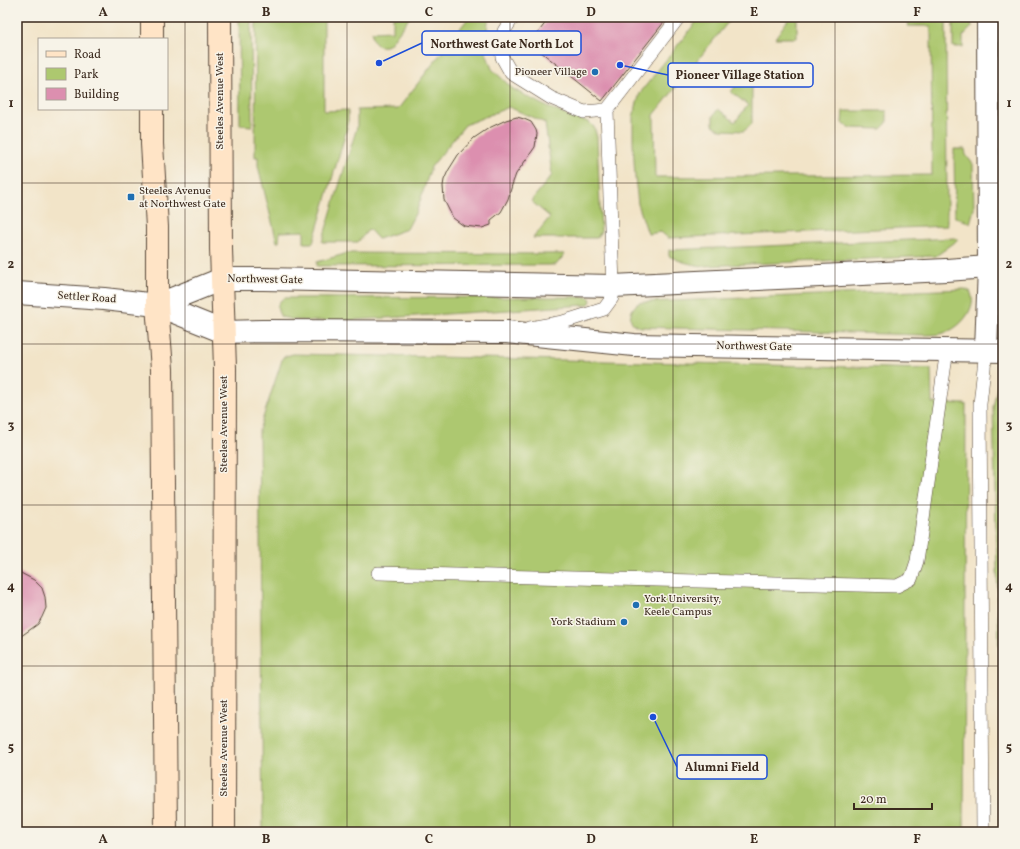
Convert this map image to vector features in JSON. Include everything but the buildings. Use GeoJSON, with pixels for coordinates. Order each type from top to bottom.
{"type":"FeatureCollection","features":[{"type":"Feature","properties":{"kind":"main road"},"geometry":{"type":"LineString","coordinates":[[152,17],[152,38]]}},
{"type":"Feature","properties":{"kind":"main road","name":"Steeles Avenue West"},"geometry":{"type":"LineString","coordinates":[[220,17],[221,249],[224,332],[224,832]]}},
{"type":"Feature","properties":{"kind":"main road"},"geometry":{"type":"LineString","coordinates":[[152,110],[152,144],[157,227],[157,305],[162,369],[166,832]]}},
{"type":"Feature","properties":{"kind":"street"},"geometry":{"type":"LineString","coordinates":[[988,17],[996,266],[995,350]]}},
{"type":"Feature","properties":{"kind":"street","name":"Northwest Gate"},"geometry":{"type":"LineString","coordinates":[[157,305],[222,280],[263,279],[613,286],[996,266]]}},
{"type":"Feature","properties":{"kind":"street","name":"Settler Road"},"geometry":{"type":"LineString","coordinates":[[17,293],[104,299],[157,305]]}},
{"type":"Feature","properties":{"kind":"street","name":"Northwest Gate"},"geometry":{"type":"LineString","coordinates":[[157,305],[224,332],[506,332],[634,345],[995,350]]}},
{"type":"Feature","properties":{"kind":"lane"},"geometry":{"type":"LineString","coordinates":[[513,17],[504,31],[501,46],[502,57],[511,73],[551,98],[584,112],[607,110]]}},
{"type":"Feature","properties":{"kind":"lane"},"geometry":{"type":"LineString","coordinates":[[613,286],[607,110],[679,17]]}},
{"type":"Feature","properties":{"kind":"lane","name":"Northwest Gate"},"geometry":{"type":"LineString","coordinates":[[506,332],[563,322],[604,308],[612,298],[613,286]]}},
{"type":"Feature","properties":{"kind":"lane"},"geometry":{"type":"LineString","coordinates":[[378,573],[897,586],[911,579],[917,561],[947,349]]}},
{"type":"Feature","properties":{"kind":"lane"},"geometry":{"type":"LineString","coordinates":[[983,832],[980,404],[995,350]]}},
{"type":"Feature","properties":{"kind":"green space"},"geometry":{"type":"Polygon","coordinates":[[[239,17],[251,17],[252,126],[240,125],[239,17]]]}},
{"type":"Feature","properties":{"kind":"green space"},"geometry":{"type":"Polygon","coordinates":[[[256,17],[324,17],[324,111],[348,110],[348,125],[313,243],[304,243],[304,231],[280,232],[279,242],[277,242],[258,166],[258,157],[255,157],[256,17]]]}},
{"type":"Feature","properties":{"kind":"green space"},"geometry":{"type":"Polygon","coordinates":[[[393,17],[410,17],[389,45],[379,46],[374,42],[372,32],[393,31],[393,17]]]}},
{"type":"Feature","properties":{"kind":"green space"},"geometry":{"type":"Polygon","coordinates":[[[469,17],[490,17],[488,22],[485,50],[492,69],[513,89],[570,117],[589,122],[594,127],[597,137],[601,231],[597,238],[533,238],[550,217],[531,201],[552,175],[545,123],[509,107],[465,125],[431,167],[417,210],[407,229],[378,239],[369,229],[358,242],[322,242],[357,127],[357,110],[398,109],[469,17]]]}},
{"type":"Feature","properties":{"kind":"green space"},"geometry":{"type":"Polygon","coordinates":[[[700,17],[732,17],[654,115],[655,177],[932,175],[931,26],[908,26],[910,17],[946,17],[947,226],[668,238],[661,232],[648,234],[638,204],[633,143],[633,117],[640,93],[700,17]]]}},
{"type":"Feature","properties":{"kind":"green space"},"geometry":{"type":"Polygon","coordinates":[[[790,17],[797,17],[797,38],[775,38],[790,17]]]}},
{"type":"Feature","properties":{"kind":"green space"},"geometry":{"type":"Polygon","coordinates":[[[953,17],[971,17],[972,27],[963,36],[963,47],[953,47],[953,17]]]}},
{"type":"Feature","properties":{"kind":"green space"},"geometry":{"type":"Polygon","coordinates":[[[747,79],[752,84],[752,124],[744,131],[721,130],[713,125],[713,116],[718,109],[735,122],[748,105],[731,92],[740,80],[747,79]]]}},
{"type":"Feature","properties":{"kind":"green space"},"geometry":{"type":"Polygon","coordinates":[[[843,111],[887,111],[887,123],[881,129],[850,128],[842,123],[843,111]]]}},
{"type":"Feature","properties":{"kind":"green space"},"geometry":{"type":"Polygon","coordinates":[[[954,149],[965,149],[966,155],[973,164],[974,209],[970,223],[955,217],[954,149]]]}},
{"type":"Feature","properties":{"kind":"green space"},"geometry":{"type":"Polygon","coordinates":[[[956,238],[958,240],[936,256],[703,266],[677,260],[669,256],[669,250],[956,238]]]}},
{"type":"Feature","properties":{"kind":"green space"},"geometry":{"type":"Polygon","coordinates":[[[348,253],[565,254],[556,265],[317,266],[317,262],[348,253]]]}},
{"type":"Feature","properties":{"kind":"green space"},"geometry":{"type":"Polygon","coordinates":[[[965,289],[970,291],[972,304],[965,318],[953,329],[936,335],[642,327],[635,325],[631,320],[631,314],[635,306],[638,303],[643,302],[965,289]]]}},
{"type":"Feature","properties":{"kind":"green space"},"geometry":{"type":"Polygon","coordinates":[[[284,298],[590,298],[591,301],[586,305],[354,320],[295,320],[281,317],[278,311],[278,304],[284,298]]]}},
{"type":"Feature","properties":{"kind":"green space","name":"York Stadium"},"geometry":{"type":"Polygon","coordinates":[[[293,354],[931,369],[932,403],[966,404],[964,832],[263,832],[259,430],[283,357],[293,354]]]}},
{"type":"Feature","properties":{"kind":"green space"},"geometry":{"type":"Polygon","coordinates":[[[1001,369],[1003,369],[1003,648],[999,645],[993,407],[1001,369]]]}},
{"type":"Feature","properties":{"kind":"place","name":"Northwest Gate North Lot"},"geometry":{"type":"Point","coordinates":[379,63]}},
{"type":"Feature","properties":{"kind":"place","name":"Pioneer Village Station"},"geometry":{"type":"Point","coordinates":[620,65]}},
{"type":"Feature","properties":{"kind":"place","name":"Pioneer Village"},"geometry":{"type":"Point","coordinates":[595,72]}},
{"type":"Feature","properties":{"kind":"place","name":"Steeles Avenue at Northwest Gate"},"geometry":{"type":"Point","coordinates":[131,197]}},
{"type":"Feature","properties":{"kind":"place","name":"York University, Keele Campus"},"geometry":{"type":"Point","coordinates":[636,605]}},
{"type":"Feature","properties":{"kind":"place","name":"York Stadium"},"geometry":{"type":"Point","coordinates":[624,622]}},
{"type":"Feature","properties":{"kind":"place","name":"Alumni Field"},"geometry":{"type":"Point","coordinates":[653,717]}}]}
